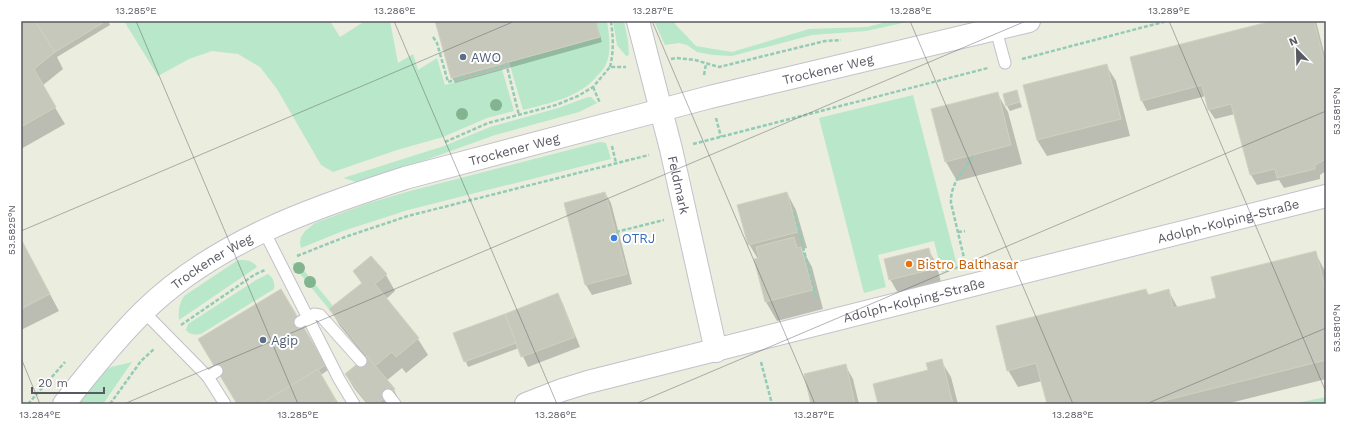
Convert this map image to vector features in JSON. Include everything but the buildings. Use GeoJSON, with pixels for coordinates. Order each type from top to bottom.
{"type":"FeatureCollection","features":[{"type":"Feature","properties":{"kind":"street","name":"Feldmark"},"geometry":{"type":"LineString","coordinates":[[638,21],[671,149],[716,351]]}},
{"type":"Feature","properties":{"kind":"street","name":"Trockener Weg"},"geometry":{"type":"LineString","coordinates":[[64,404],[106,351],[144,312],[189,274],[229,247],[264,231],[363,191],[405,178],[661,110],[1029,21]]}},
{"type":"Feature","properties":{"kind":"street","name":"Adolph-Kolping-Straße"},"geometry":{"type":"LineString","coordinates":[[526,404],[588,382],[716,351],[1326,196]]}},
{"type":"Feature","properties":{"kind":"lane"},"geometry":{"type":"LineString","coordinates":[[996,30],[1004,63]]}},
{"type":"Feature","properties":{"kind":"lane"},"geometry":{"type":"LineString","coordinates":[[264,231],[280,263],[304,320],[351,403]]}},
{"type":"Feature","properties":{"kind":"lane"},"geometry":{"type":"LineString","coordinates":[[144,312],[168,336],[212,374],[225,404]]}},
{"type":"Feature","properties":{"kind":"lane"},"geometry":{"type":"LineString","coordinates":[[304,320],[314,314],[320,315],[361,361]]}},
{"type":"Feature","properties":{"kind":"path"},"geometry":{"type":"LineString","coordinates":[[610,67],[613,56],[611,21]]}},
{"type":"Feature","properties":{"kind":"path"},"geometry":{"type":"LineString","coordinates":[[110,404],[141,361],[185,321],[254,275],[345,237],[408,216],[721,137],[1167,21]]}},
{"type":"Feature","properties":{"kind":"path"},"geometry":{"type":"LineString","coordinates":[[433,37],[437,43],[448,82],[506,64],[519,115]]}},
{"type":"Feature","properties":{"kind":"path"},"geometry":{"type":"LineString","coordinates":[[704,74],[706,64]]}},
{"type":"Feature","properties":{"kind":"path"},"geometry":{"type":"LineString","coordinates":[[593,87],[599,100]]}},
{"type":"Feature","properties":{"kind":"path"},"geometry":{"type":"LineString","coordinates":[[716,120],[721,137]]}},
{"type":"Feature","properties":{"kind":"path"},"geometry":{"type":"LineString","coordinates":[[612,146],[616,163]]}},
{"type":"Feature","properties":{"kind":"path"},"geometry":{"type":"LineString","coordinates":[[971,286],[950,196],[952,188],[973,155]]}},
{"type":"Feature","properties":{"kind":"path"},"geometry":{"type":"LineString","coordinates":[[794,212],[816,297],[822,304],[826,322]]}},
{"type":"Feature","properties":{"kind":"path"},"geometry":{"type":"LineString","coordinates":[[616,232],[686,215]]}},
{"type":"Feature","properties":{"kind":"path"},"geometry":{"type":"LineString","coordinates":[[958,232],[965,231]]}},
{"type":"Feature","properties":{"kind":"path"},"geometry":{"type":"LineString","coordinates":[[755,340],[772,404]]}},
{"type":"Feature","properties":{"kind":"green space"},"geometry":{"type":"Polygon","coordinates":[[[124,21],[330,21],[340,37],[365,21],[390,21],[398,63],[413,54],[418,70],[437,58],[445,85],[502,69],[514,111],[487,118],[443,137],[397,150],[333,172],[321,165],[277,89],[260,67],[238,54],[212,51],[189,59],[158,76],[124,21]]]}},
{"type":"Feature","properties":{"kind":"green space"},"geometry":{"type":"Polygon","coordinates":[[[596,21],[607,21],[609,32],[609,54],[602,70],[582,90],[573,95],[523,110],[509,62],[600,37],[596,21]]]}},
{"type":"Feature","properties":{"kind":"green space"},"geometry":{"type":"Polygon","coordinates":[[[613,21],[624,21],[629,55],[626,56],[617,45],[613,21]]]}},
{"type":"Feature","properties":{"kind":"green space"},"geometry":{"type":"Polygon","coordinates":[[[654,21],[674,21],[675,24],[696,46],[732,52],[809,29],[867,27],[890,21],[912,21],[866,31],[812,35],[732,56],[697,52],[687,45],[679,43],[665,45],[654,21]]]}},
{"type":"Feature","properties":{"kind":"green space"},"geometry":{"type":"Polygon","coordinates":[[[913,95],[958,269],[942,273],[934,241],[878,255],[886,287],[864,293],[819,118],[913,95]]]}},
{"type":"Feature","properties":{"kind":"green space"},"geometry":{"type":"Polygon","coordinates":[[[591,97],[597,103],[579,112],[495,135],[420,162],[357,182],[343,178],[444,146],[490,127],[558,108],[591,97]]]}},
{"type":"Feature","properties":{"kind":"green space"},"geometry":{"type":"Polygon","coordinates":[[[600,142],[606,143],[611,159],[408,210],[343,231],[301,248],[301,237],[305,231],[315,223],[369,203],[600,142]]]}},
{"type":"Feature","properties":{"kind":"green space"},"geometry":{"type":"Polygon","coordinates":[[[238,260],[249,261],[257,267],[179,320],[179,308],[184,296],[238,260]]]}},
{"type":"Feature","properties":{"kind":"green space"},"geometry":{"type":"Polygon","coordinates":[[[297,262],[333,306],[329,309],[292,264],[297,262]]]}},
{"type":"Feature","properties":{"kind":"green space"},"geometry":{"type":"Polygon","coordinates":[[[268,274],[273,280],[274,289],[201,334],[189,333],[186,330],[188,324],[256,280],[268,274]]]}},
{"type":"Feature","properties":{"kind":"green space"},"geometry":{"type":"Polygon","coordinates":[[[132,362],[103,404],[77,404],[106,370],[111,367],[132,362]]]}},
{"type":"Feature","properties":{"kind":"green space"},"geometry":{"type":"Polygon","coordinates":[[[1326,397],[1326,404],[1292,404],[1326,397]]]}},
{"type":"Feature","properties":{"kind":"place","name":"AWO"},"geometry":{"type":"Point","coordinates":[463,57]}},
{"type":"Feature","properties":{"kind":"place","name":"OTRJ"},"geometry":{"type":"Point","coordinates":[614,238]}},
{"type":"Feature","properties":{"kind":"place","name":"Bistro Balthasar"},"geometry":{"type":"Point","coordinates":[909,264]}},
{"type":"Feature","properties":{"kind":"place","name":"Agip"},"geometry":{"type":"Point","coordinates":[263,340]}}]}
